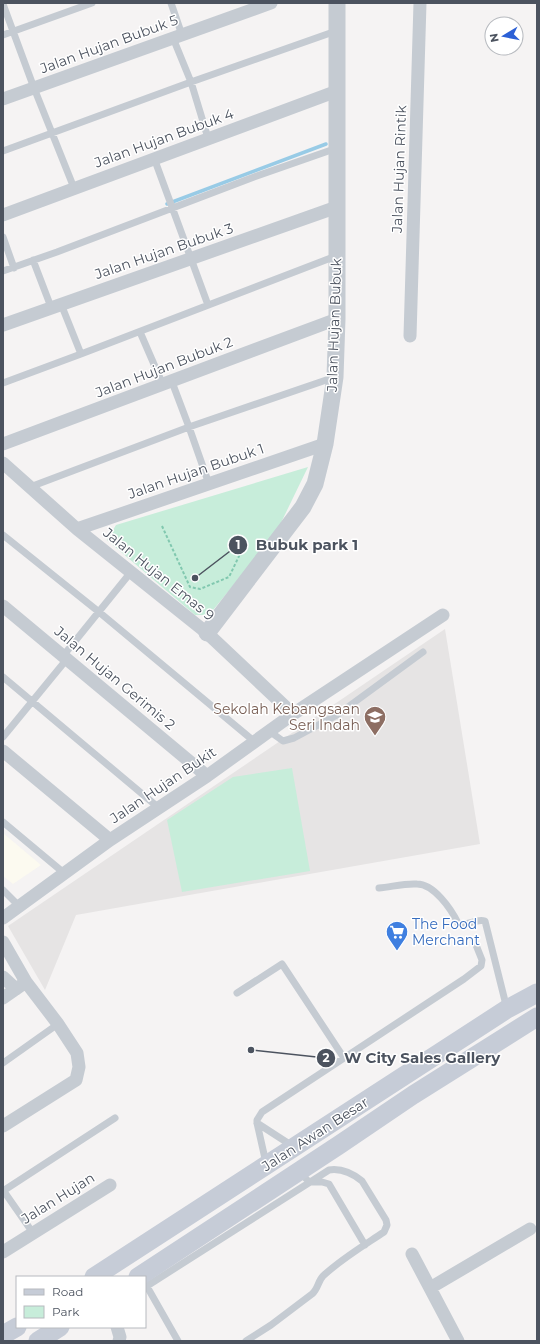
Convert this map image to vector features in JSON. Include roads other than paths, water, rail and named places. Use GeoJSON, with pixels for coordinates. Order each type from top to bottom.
{"type":"FeatureCollection","features":[{"type":"Feature","properties":{"kind":"main road","name":"Jalan Awan Besar"},"geometry":{"type":"LineString","coordinates":[[96,1276],[513,1006],[537,994]]}},
{"type":"Feature","properties":{"kind":"main road","name":"Jalan Awan Besar"},"geometry":{"type":"LineString","coordinates":[[146,1277],[304,1177],[339,1145],[413,1095],[532,1020]]}},
{"type":"Feature","properties":{"kind":"main road"},"geometry":{"type":"LineString","coordinates":[[266,1165],[274,1169],[304,1177]]}},
{"type":"Feature","properties":{"kind":"main road"},"geometry":{"type":"LineString","coordinates":[[3,1336],[16,1327]]}},
{"type":"Feature","properties":{"kind":"main road"},"geometry":{"type":"LineString","coordinates":[[38,1341],[58,1328]]}},
{"type":"Feature","properties":{"kind":"street","name":"Jalan Hujan Bubuk 5"},"geometry":{"type":"LineString","coordinates":[[3,99],[271,3]]}},
{"type":"Feature","properties":{"kind":"street","name":"Jalan Hujan Bubuk"},"geometry":{"type":"LineString","coordinates":[[207,633],[303,506],[315,484],[325,444],[335,377],[337,319],[337,3]]}},
{"type":"Feature","properties":{"kind":"street","name":"Jalan Hujan Rintik"},"geometry":{"type":"LineString","coordinates":[[410,336],[420,3]]}},
{"type":"Feature","properties":{"kind":"street","name":"Jalan Hujan Bubuk 4"},"geometry":{"type":"LineString","coordinates":[[3,215],[337,91]]}},
{"type":"Feature","properties":{"kind":"street","name":"Jalan Hujan Bubuk 3"},"geometry":{"type":"LineString","coordinates":[[3,325],[337,207]]}},
{"type":"Feature","properties":{"kind":"street","name":"Jalan Hujan Bubuk 2"},"geometry":{"type":"LineString","coordinates":[[3,444],[168,384],[337,319]]}},
{"type":"Feature","properties":{"kind":"street","name":"Jalan Hujan Bubuk 1"},"geometry":{"type":"LineString","coordinates":[[77,529],[325,444]]}},
{"type":"Feature","properties":{"kind":"street","name":"Jalan Hujan Emas 9"},"geometry":{"type":"LineString","coordinates":[[3,463],[77,529],[207,633],[293,714]]}},
{"type":"Feature","properties":{"kind":"street","name":"Jalan Hujan Gerimis 2"},"geometry":{"type":"LineString","coordinates":[[3,606],[207,776]]}},
{"type":"Feature","properties":{"kind":"street","name":"Jalan Hujan Bukit"},"geometry":{"type":"LineString","coordinates":[[3,918],[110,840],[207,776],[293,714],[443,615]]}},
{"type":"Feature","properties":{"kind":"street"},"geometry":{"type":"LineString","coordinates":[[3,751],[110,840]]}},
{"type":"Feature","properties":{"kind":"street"},"geometry":{"type":"LineString","coordinates":[[3,942],[21,986]]}},
{"type":"Feature","properties":{"kind":"street"},"geometry":{"type":"LineString","coordinates":[[3,977],[21,986],[58,1024],[77,1053],[79,1067],[76,1080],[3,1126]]}},
{"type":"Feature","properties":{"kind":"street"},"geometry":{"type":"LineString","coordinates":[[3,998],[21,986]]}},
{"type":"Feature","properties":{"kind":"street","name":"Jalan Hujan"},"geometry":{"type":"LineString","coordinates":[[3,1252],[110,1185]]}},
{"type":"Feature","properties":{"kind":"street"},"geometry":{"type":"LineString","coordinates":[[430,1288],[530,1229]]}},
{"type":"Feature","properties":{"kind":"street"},"geometry":{"type":"LineString","coordinates":[[412,1254],[458,1341]]}},
{"type":"Feature","properties":{"kind":"street"},"geometry":{"type":"LineString","coordinates":[[117,1328],[120,1337],[119,1341]]}},
{"type":"Feature","properties":{"kind":"lane"},"geometry":{"type":"LineString","coordinates":[[3,35],[92,3]]}},
{"type":"Feature","properties":{"kind":"lane"},"geometry":{"type":"LineString","coordinates":[[170,3],[177,37],[208,138]]}},
{"type":"Feature","properties":{"kind":"lane"},"geometry":{"type":"LineString","coordinates":[[3,4],[34,88],[74,188]]}},
{"type":"Feature","properties":{"kind":"lane"},"geometry":{"type":"LineString","coordinates":[[3,151],[336,31]]}},
{"type":"Feature","properties":{"kind":"lane"},"geometry":{"type":"LineString","coordinates":[[3,272],[57,252],[172,204],[337,148]]}},
{"type":"Feature","properties":{"kind":"lane"},"geometry":{"type":"LineString","coordinates":[[154,158],[208,305]]}},
{"type":"Feature","properties":{"kind":"lane"},"geometry":{"type":"LineString","coordinates":[[3,237],[14,268]]}},
{"type":"Feature","properties":{"kind":"lane"},"geometry":{"type":"LineString","coordinates":[[3,383],[337,256]]}},
{"type":"Feature","properties":{"kind":"lane"},"geometry":{"type":"LineString","coordinates":[[32,260],[81,354]]}},
{"type":"Feature","properties":{"kind":"lane"},"geometry":{"type":"LineString","coordinates":[[140,332],[189,427],[209,484]]}},
{"type":"Feature","properties":{"kind":"lane"},"geometry":{"type":"LineString","coordinates":[[30,487],[189,427],[335,377]]}},
{"type":"Feature","properties":{"kind":"lane"},"geometry":{"type":"LineString","coordinates":[[3,535],[99,612],[255,742]]}},
{"type":"Feature","properties":{"kind":"lane"},"geometry":{"type":"LineString","coordinates":[[3,737],[99,612],[132,572]]}},
{"type":"Feature","properties":{"kind":"lane"},"geometry":{"type":"LineString","coordinates":[[269,731],[283,741],[294,738],[338,715],[423,652]]}},
{"type":"Feature","properties":{"kind":"lane"},"geometry":{"type":"LineString","coordinates":[[3,677],[159,808]]}},
{"type":"Feature","properties":{"kind":"lane"},"geometry":{"type":"LineString","coordinates":[[3,822],[64,874]]}},
{"type":"Feature","properties":{"kind":"lane"},"geometry":{"type":"LineString","coordinates":[[379,888],[418,884],[427,886],[439,896],[458,923],[466,925],[476,920],[485,921],[513,1006]]}},
{"type":"Feature","properties":{"kind":"lane"},"geometry":{"type":"LineString","coordinates":[[3,890],[19,906]]}},
{"type":"Feature","properties":{"kind":"lane"},"geometry":{"type":"LineString","coordinates":[[266,1165],[257,1123],[257,1120],[262,1112],[464,979],[481,966],[482,960],[474,940]]}},
{"type":"Feature","properties":{"kind":"lane"},"geometry":{"type":"LineString","coordinates":[[237,993],[282,964],[344,1058]]}},
{"type":"Feature","properties":{"kind":"lane"},"geometry":{"type":"LineString","coordinates":[[3,1063],[58,1024]]}},
{"type":"Feature","properties":{"kind":"lane"},"geometry":{"type":"LineString","coordinates":[[33,1232],[3,1190],[115,1118]]}},
{"type":"Feature","properties":{"kind":"lane"},"geometry":{"type":"LineString","coordinates":[[257,1123],[294,1147]]}},
{"type":"Feature","properties":{"kind":"lane"},"geometry":{"type":"LineString","coordinates":[[246,1341],[271,1325],[316,1291],[321,1278],[325,1274],[337,1263],[384,1232],[387,1225],[386,1220],[362,1181],[350,1173],[335,1169],[304,1177]]}},
{"type":"Feature","properties":{"kind":"lane"},"geometry":{"type":"LineString","coordinates":[[304,1177],[329,1184],[365,1245]]}},
{"type":"Feature","properties":{"kind":"lane"},"geometry":{"type":"LineString","coordinates":[[146,1287],[178,1341]]}},
{"type":"Feature","properties":{"kind":"waterway"},"geometry":{"type":"LineString","coordinates":[[167,204],[326,144]]}},
{"type":"Feature","properties":{"kind":"place","name":"Bubuk park 1"},"geometry":{"type":"Point","coordinates":[195,578]}},
{"type":"Feature","properties":{"kind":"place","name":"Sekolah Kebangsaan Seri Indah"},"geometry":{"type":"Point","coordinates":[375,736]}},
{"type":"Feature","properties":{"kind":"place","name":"The Food Merchant"},"geometry":{"type":"Point","coordinates":[397,952]}},
{"type":"Feature","properties":{"kind":"place","name":"W City Sales Gallery"},"geometry":{"type":"Point","coordinates":[251,1050]}}]}
